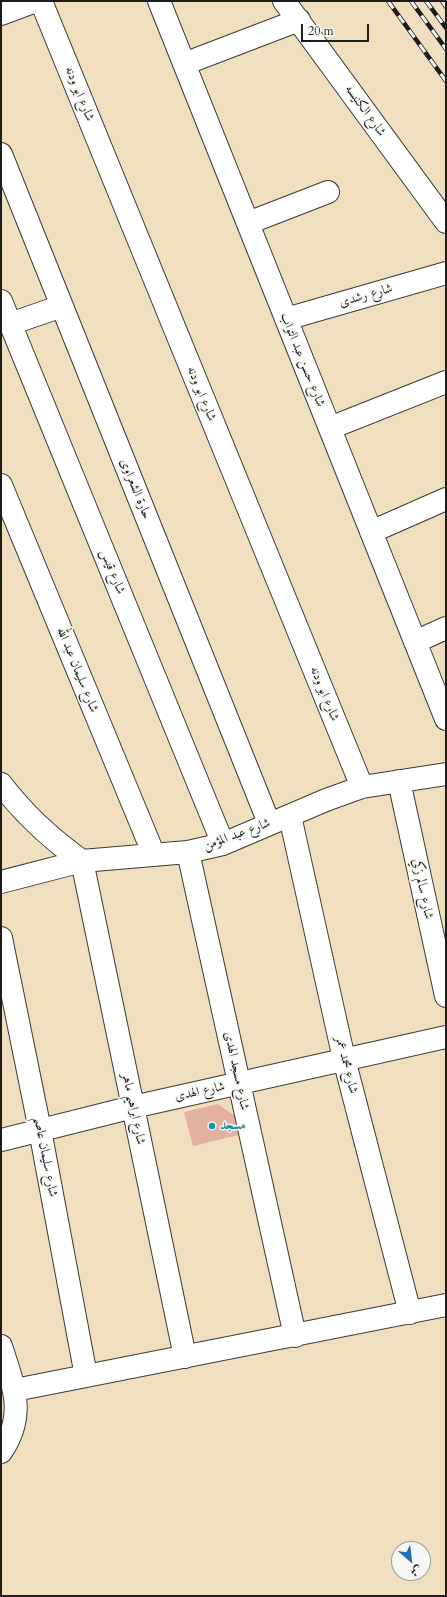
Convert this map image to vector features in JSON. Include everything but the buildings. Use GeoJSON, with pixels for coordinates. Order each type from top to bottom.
{"type":"FeatureCollection","features":[{"type":"Feature","properties":{"kind":"street"},"geometry":{"type":"LineString","coordinates":[[1,14],[36,1]]}},
{"type":"Feature","properties":{"kind":"street","name":"شارع ابو ودنه"},"geometry":{"type":"LineString","coordinates":[[41,1],[362,788]]}},
{"type":"Feature","properties":{"kind":"street","name":"شارع حسن عبد التواب"},"geometry":{"type":"LineString","coordinates":[[159,1],[446,718]]}},
{"type":"Feature","properties":{"kind":"street","name":"شارع الكنيسه"},"geometry":{"type":"LineString","coordinates":[[284,1],[446,222]]}},
{"type":"Feature","properties":{"kind":"street"},"geometry":{"type":"LineString","coordinates":[[184,64],[299,20]]}},
{"type":"Feature","properties":{"kind":"street","name":"حارة الشعراوى"},"geometry":{"type":"LineString","coordinates":[[1,154],[270,823]]}},
{"type":"Feature","properties":{"kind":"street"},"geometry":{"type":"LineString","coordinates":[[248,222],[328,192]]}},
{"type":"Feature","properties":{"kind":"street","name":"شارع رشدى"},"geometry":{"type":"LineString","coordinates":[[286,319],[446,273]]}},
{"type":"Feature","properties":{"kind":"street","name":"شارع قيس"},"geometry":{"type":"LineString","coordinates":[[1,301],[223,844]]}},
{"type":"Feature","properties":{"kind":"street"},"geometry":{"type":"LineString","coordinates":[[10,324],[62,306]]}},
{"type":"Feature","properties":{"kind":"street"},"geometry":{"type":"LineString","coordinates":[[330,428],[446,382]]}},
{"type":"Feature","properties":{"kind":"street","name":"شارع سليمان عبد الله"},"geometry":{"type":"LineString","coordinates":[[1,485],[154,855]]}},
{"type":"Feature","properties":{"kind":"street"},"geometry":{"type":"LineString","coordinates":[[371,532],[446,499]]}},
{"type":"Feature","properties":{"kind":"street"},"geometry":{"type":"LineString","coordinates":[[415,642],[446,628]]}},
{"type":"Feature","properties":{"kind":"street","name":"شارع عبد المؤمن"},"geometry":{"type":"LineString","coordinates":[[1,882],[82,861],[188,852],[223,844],[270,823],[362,788],[446,774]]}},
{"type":"Feature","properties":{"kind":"street","name":"شارع سالم زكي"},"geometry":{"type":"LineString","coordinates":[[399,781],[446,996]]}},
{"type":"Feature","properties":{"kind":"street"},"geometry":{"type":"LineString","coordinates":[[1,784],[38,826],[82,861]]}},
{"type":"Feature","properties":{"kind":"street","name":"شارع محمد عمر"},"geometry":{"type":"LineString","coordinates":[[290,816],[344,1059],[410,1313]]}},
{"type":"Feature","properties":{"kind":"street","name":"شارع مسجد الهدى"},"geometry":{"type":"LineString","coordinates":[[188,852],[295,1336]]}},
{"type":"Feature","properties":{"kind":"street","name":"شارع ابراهيم ماهر"},"geometry":{"type":"LineString","coordinates":[[82,861],[185,1357]]}},
{"type":"Feature","properties":{"kind":"street","name":"شارع سليمان عاصم"},"geometry":{"type":"LineString","coordinates":[[1,938],[8,1009],[40,1130],[86,1376]]}},
{"type":"Feature","properties":{"kind":"street","name":"شارع الهدى"},"geometry":{"type":"LineString","coordinates":[[1,1140],[133,1107],[446,1037]]}},
{"type":"Feature","properties":{"kind":"street"},"geometry":{"type":"LineString","coordinates":[[15,1390],[446,1305]]}},
{"type":"Feature","properties":{"kind":"street"},"geometry":{"type":"LineString","coordinates":[[1,1346],[15,1390],[16,1406],[13,1431],[1,1452]]}},
{"type":"Feature","properties":{"kind":"railway"},"geometry":{"type":"LineString","coordinates":[[388,1],[446,81]]}},
{"type":"Feature","properties":{"kind":"railway"},"geometry":{"type":"LineString","coordinates":[[411,1],[446,49]]}},
{"type":"Feature","properties":{"kind":"railway"},"geometry":{"type":"LineString","coordinates":[[426,1],[446,28]]}},
{"type":"Feature","properties":{"kind":"railway"},"geometry":{"type":"LineString","coordinates":[[442,1],[446,7]]}},
{"type":"Feature","properties":{"kind":"place","name":"مسجد"},"geometry":{"type":"Point","coordinates":[212,1126]}}]}
